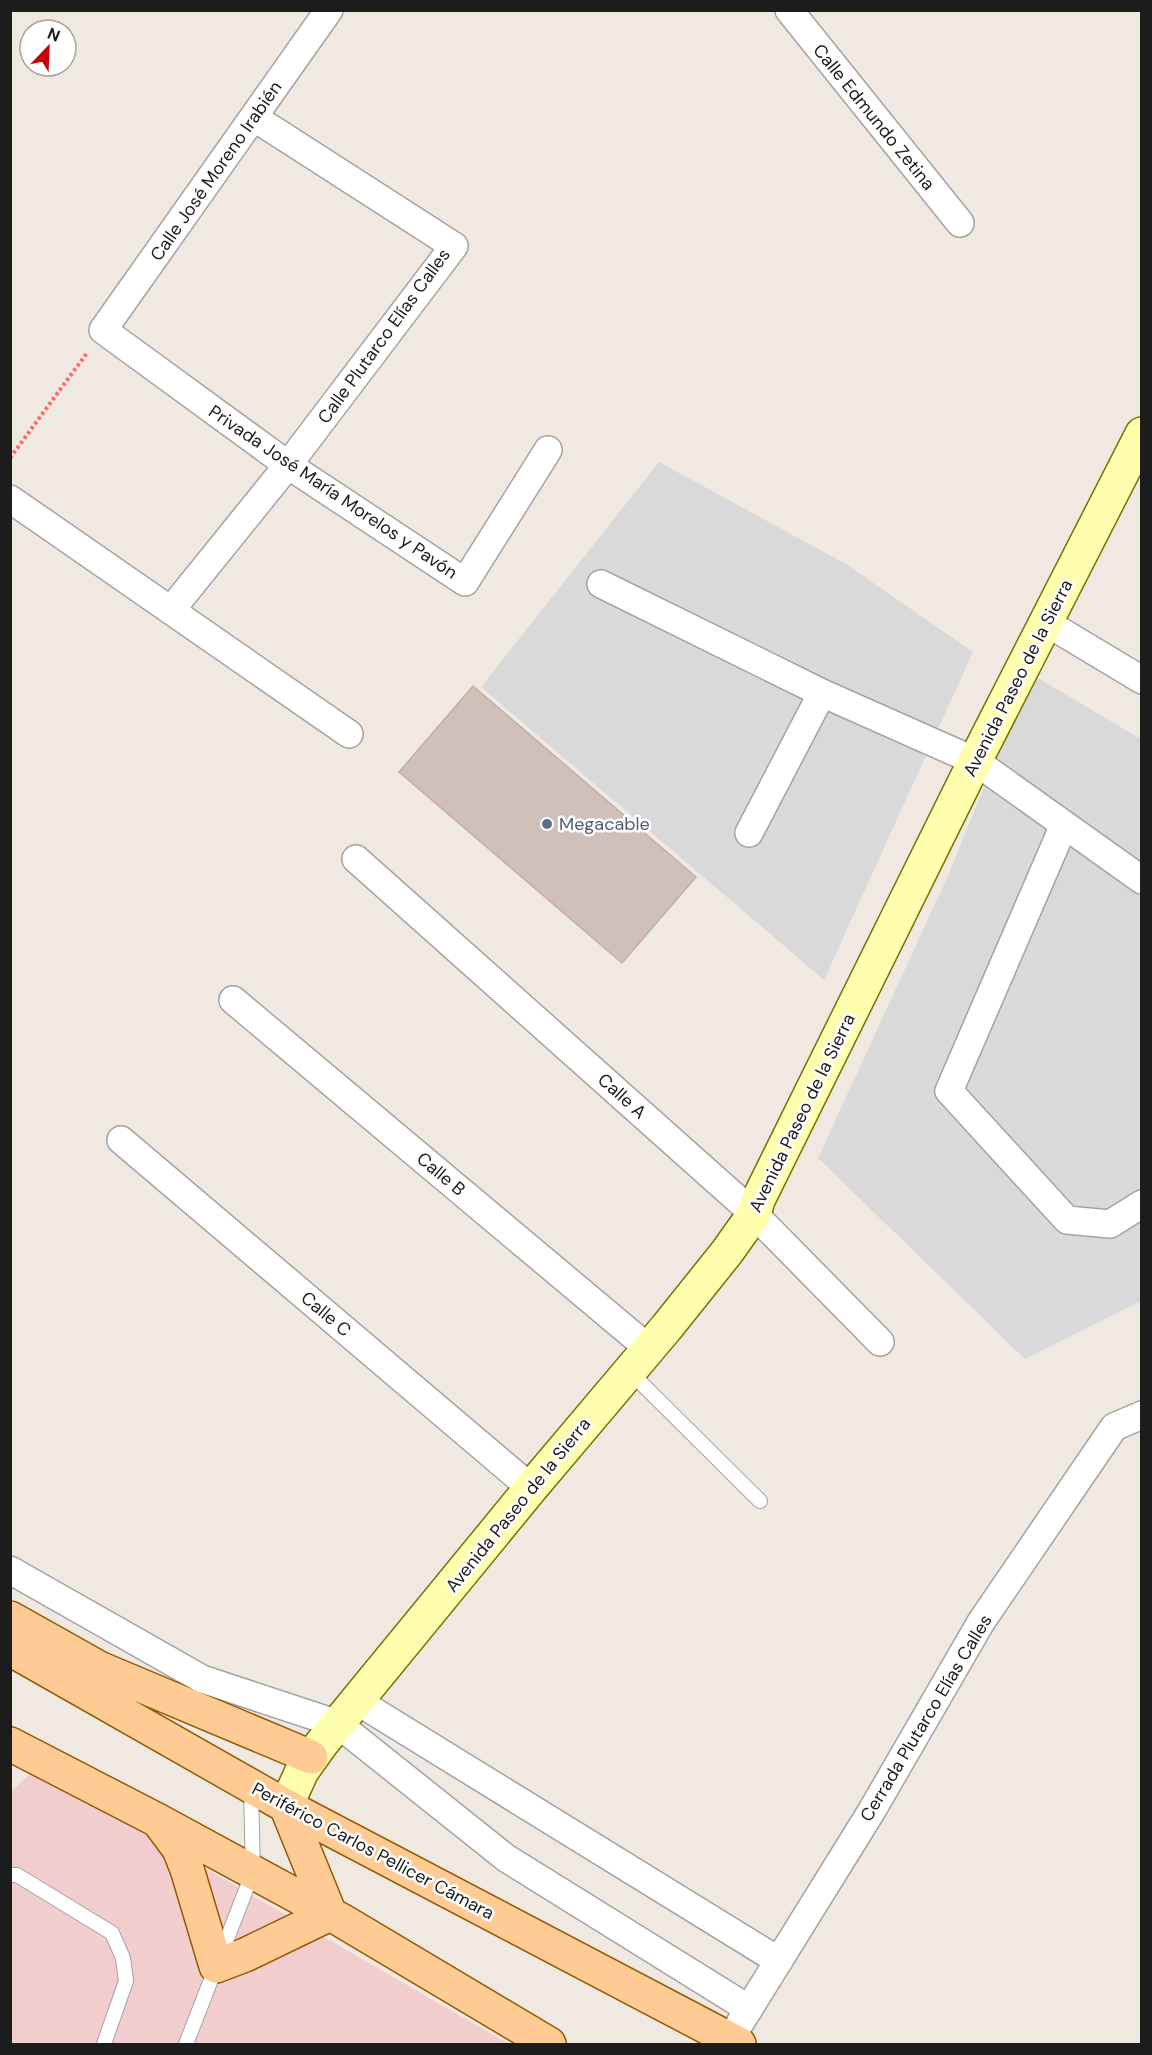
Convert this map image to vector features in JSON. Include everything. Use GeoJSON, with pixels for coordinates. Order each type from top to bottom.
{"type":"FeatureCollection","features":[{"type":"Feature","properties":{"kind":"main road","name":"Avenida Paseo de la Sierra"},"geometry":{"type":"LineString","coordinates":[[286,1806],[294,1785],[311,1757],[727,1252],[754,1214],[975,761],[1142,434]]}},
{"type":"Feature","properties":{"kind":"main road"},"geometry":{"type":"LineString","coordinates":[[10,1618],[99,1668],[311,1757]]}},
{"type":"Feature","properties":{"kind":"main road","name":"Periférico Carlos Pellicer Cámara"},"geometry":{"type":"LineString","coordinates":[[10,1649],[286,1806],[734,2042]]}},
{"type":"Feature","properties":{"kind":"main road"},"geometry":{"type":"LineString","coordinates":[[10,1743],[330,1914],[549,2044]]}},
{"type":"Feature","properties":{"kind":"main road"},"geometry":{"type":"LineString","coordinates":[[286,1806],[330,1914]]}},
{"type":"Feature","properties":{"kind":"main road"},"geometry":{"type":"LineString","coordinates":[[157,1820],[179,1850],[187,1869],[216,1966],[245,1956],[330,1914]]}},
{"type":"Feature","properties":{"kind":"street","name":"Calle José Moreno Irabién"},"geometry":{"type":"LineString","coordinates":[[103,330],[255,118],[329,10]]}},
{"type":"Feature","properties":{"kind":"street","name":"Calle Edmundo Zetina"},"geometry":{"type":"LineString","coordinates":[[789,10],[960,223]]}},
{"type":"Feature","properties":{"kind":"street","name":"Calle Plutarco Elías Calles"},"geometry":{"type":"LineString","coordinates":[[171,610],[288,465],[454,246],[255,118]]}},
{"type":"Feature","properties":{"kind":"street","name":"Privada José María Morelos y Pavón"},"geometry":{"type":"LineString","coordinates":[[103,330],[288,465],[465,582],[548,450]]}},
{"type":"Feature","properties":{"kind":"street"},"geometry":{"type":"LineString","coordinates":[[10,499],[349,734]]}},
{"type":"Feature","properties":{"kind":"street"},"geometry":{"type":"LineString","coordinates":[[601,584],[822,693],[975,761],[1142,880]]}},
{"type":"Feature","properties":{"kind":"street"},"geometry":{"type":"LineString","coordinates":[[1047,623],[1142,680]]}},
{"type":"Feature","properties":{"kind":"street"},"geometry":{"type":"LineString","coordinates":[[749,833],[822,693]]}},
{"type":"Feature","properties":{"kind":"street"},"geometry":{"type":"LineString","coordinates":[[1064,825],[949,1091],[1067,1220],[1110,1224],[1142,1204]]}},
{"type":"Feature","properties":{"kind":"street","name":"Calle A"},"geometry":{"type":"LineString","coordinates":[[356,859],[754,1214],[880,1342]]}},
{"type":"Feature","properties":{"kind":"street","name":"Calle B"},"geometry":{"type":"LineString","coordinates":[[233,1000],[639,1359]]}},
{"type":"Feature","properties":{"kind":"street","name":"Calle C"},"geometry":{"type":"LineString","coordinates":[[121,1140],[531,1488]]}},
{"type":"Feature","properties":{"kind":"street","name":"Cerrada Plutarco Elías Calles"},"geometry":{"type":"LineString","coordinates":[[734,2042],[749,2008],[871,1812],[981,1622],[1114,1427],[1142,1415]]}},
{"type":"Feature","properties":{"kind":"street"},"geometry":{"type":"LineString","coordinates":[[10,1570],[202,1679],[347,1712],[778,1961]]}},
{"type":"Feature","properties":{"kind":"street"},"geometry":{"type":"LineString","coordinates":[[347,1712],[506,1858],[749,2008]]}},
{"type":"Feature","properties":{"kind":"lane"},"geometry":{"type":"LineString","coordinates":[[639,1359],[760,1501]]}},
{"type":"Feature","properties":{"kind":"lane"},"geometry":{"type":"LineString","coordinates":[[186,2044],[254,1872],[251,1786]]}},
{"type":"Feature","properties":{"kind":"lane"},"geometry":{"type":"LineString","coordinates":[[10,1875],[17,1875],[112,1933],[123,1958],[126,1981],[104,2044]]}},
{"type":"Feature","properties":{"kind":"path"},"geometry":{"type":"LineString","coordinates":[[10,458],[103,330]]}},
{"type":"Feature","properties":{"kind":"shaded area"},"geometry":{"type":"Polygon","coordinates":[[[659,462],[846,564],[973,652],[824,980],[481,687],[659,462]]]}},
{"type":"Feature","properties":{"kind":"shaded area"},"geometry":{"type":"Polygon","coordinates":[[[1031,674],[1141,739],[1141,1301],[1025,1359],[818,1158],[946,880],[1031,674]]]}},
{"type":"Feature","properties":{"kind":"shaded area"},"geometry":{"type":"Polygon","coordinates":[[[35,1770],[509,2044],[11,2044],[10,1792],[35,1770]]]}},
{"type":"Feature","properties":{"kind":"building","name":"Megacable"},"geometry":{"type":"Polygon","coordinates":[[[473,686],[696,877],[622,963],[399,772],[473,686]]]}},
{"type":"Feature","properties":{"kind":"place","name":"Megacable"},"geometry":{"type":"Point","coordinates":[547,824]}}]}
